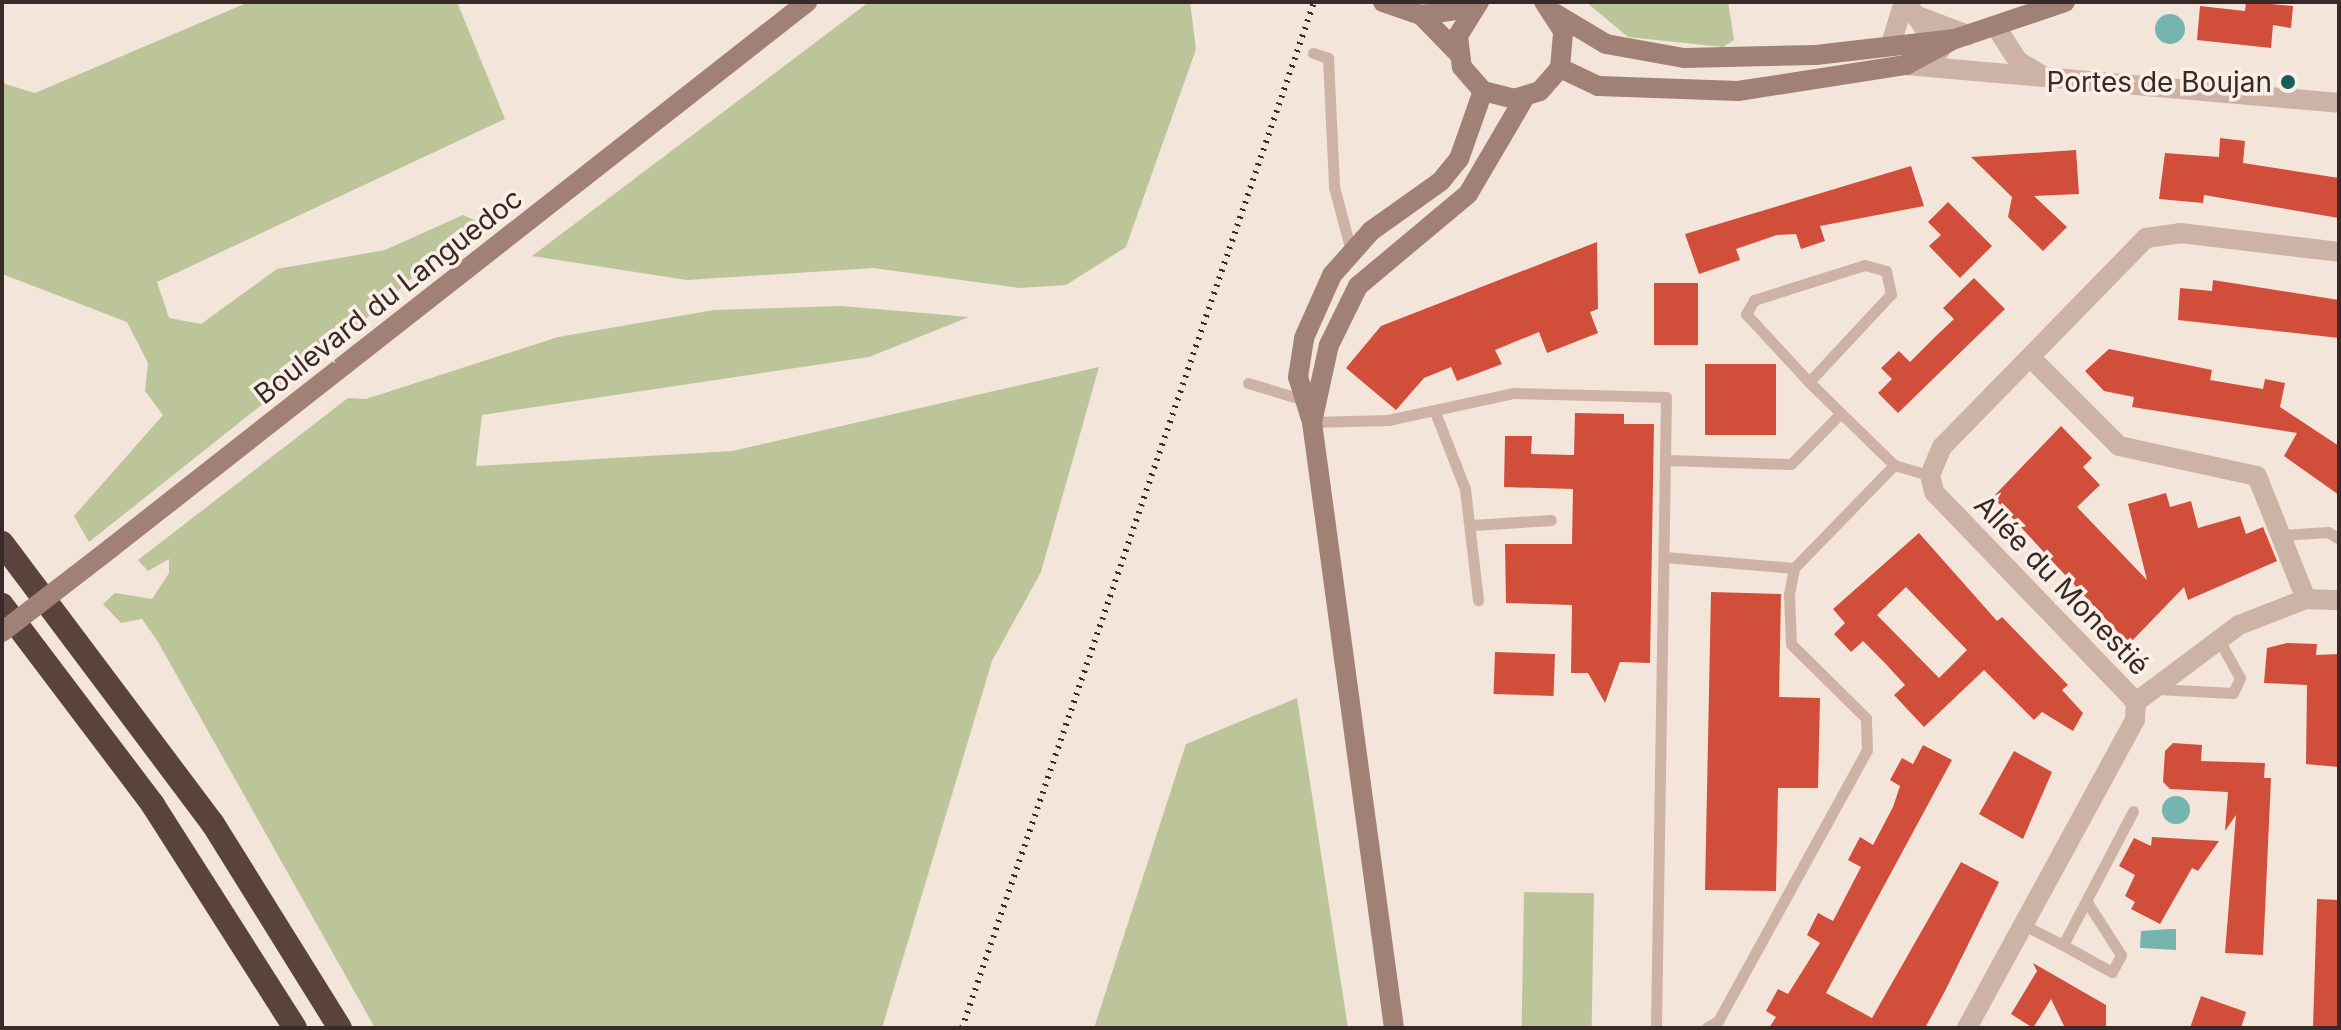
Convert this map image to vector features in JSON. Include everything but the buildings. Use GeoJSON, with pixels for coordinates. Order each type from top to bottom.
{"type":"FeatureCollection","features":[{"type":"Feature","properties":{"kind":"highway"},"geometry":{"type":"LineString","coordinates":[[2,543],[213,824],[340,1028]]}},
{"type":"Feature","properties":{"kind":"highway"},"geometry":{"type":"LineString","coordinates":[[2,605],[153,805],[295,1028]]}},
{"type":"Feature","properties":{"kind":"street","name":"Boulevard du Languedoc"},"geometry":{"type":"LineString","coordinates":[[2,632],[807,2]]}},
{"type":"Feature","properties":{"kind":"street"},"geometry":{"type":"LineString","coordinates":[[1383,2],[1414,13],[1457,52],[1483,91],[1525,97]]}},
{"type":"Feature","properties":{"kind":"street"},"geometry":{"type":"LineString","coordinates":[[1550,8],[1606,44],[1684,58],[1816,55],[1947,40],[1996,27],[2065,2]]}},
{"type":"Feature","properties":{"kind":"street"},"geometry":{"type":"LineString","coordinates":[[1414,13],[1475,5],[1457,52]]}},
{"type":"Feature","properties":{"kind":"street"},"geometry":{"type":"LineString","coordinates":[[1908,6],[1947,40]]}},
{"type":"Feature","properties":{"kind":"street"},"geometry":{"type":"LineString","coordinates":[[1908,6],[1947,40],[1975,72]]}},
{"type":"Feature","properties":{"kind":"street"},"geometry":{"type":"LineString","coordinates":[[1891,44],[1908,6]]}},
{"type":"Feature","properties":{"kind":"street"},"geometry":{"type":"LineString","coordinates":[[1312,422],[1329,345],[1358,286],[1468,194],[1525,97],[1560,68],[1565,50],[1550,8]]}},
{"type":"Feature","properties":{"kind":"street"},"geometry":{"type":"LineString","coordinates":[[1996,27],[2018,61],[2044,77]]}},
{"type":"Feature","properties":{"kind":"street"},"geometry":{"type":"LineString","coordinates":[[1906,65],[1947,40]]}},
{"type":"Feature","properties":{"kind":"street"},"geometry":{"type":"LineString","coordinates":[[1560,68],[1598,86],[1738,91],[1906,65],[2339,103]]}},
{"type":"Feature","properties":{"kind":"street"},"geometry":{"type":"LineString","coordinates":[[1394,1028],[1312,422],[1301,399],[1304,338],[1351,251],[1450,170],[1483,91]]}},
{"type":"Feature","properties":{"kind":"street"},"geometry":{"type":"LineString","coordinates":[[1930,475],[1942,447],[2032,359],[2146,238],[2180,233],[2339,252]]}},
{"type":"Feature","properties":{"kind":"street"},"geometry":{"type":"LineString","coordinates":[[2032,359],[2119,446],[2257,476],[2306,599]]}},
{"type":"Feature","properties":{"kind":"street","name":"Allée du Monestié"},"geometry":{"type":"LineString","coordinates":[[1930,475],[1934,492],[2144,695],[2135,720],[1967,1028]]}},
{"type":"Feature","properties":{"kind":"street"},"geometry":{"type":"LineString","coordinates":[[2144,695],[2219,640],[2306,599],[2339,600]]}},
{"type":"Feature","properties":{"kind":"lane"},"geometry":{"type":"LineString","coordinates":[[1313,53],[1328,58],[1334,187],[1351,251]]}},
{"type":"Feature","properties":{"kind":"lane"},"geometry":{"type":"LineString","coordinates":[[1809,382],[1891,294],[1886,271],[1865,265],[1754,300],[1746,314],[1809,382],[1840,414],[1894,465],[1930,475]]}},
{"type":"Feature","properties":{"kind":"lane"},"geometry":{"type":"LineString","coordinates":[[1248,383],[1301,399]]}},
{"type":"Feature","properties":{"kind":"lane"},"geometry":{"type":"LineString","coordinates":[[1312,422],[1435,412],[1514,393],[1666,397],[1668,460],[1656,1028]]}},
{"type":"Feature","properties":{"kind":"lane"},"geometry":{"type":"LineString","coordinates":[[1435,412],[1472,525],[1478,600]]}},
{"type":"Feature","properties":{"kind":"lane"},"geometry":{"type":"LineString","coordinates":[[1668,460],[1791,464],[1840,414]]}},
{"type":"Feature","properties":{"kind":"lane"},"geometry":{"type":"LineString","coordinates":[[1706,1028],[1718,1021],[1867,750],[1866,718],[1791,644],[1794,568],[1894,465]]}},
{"type":"Feature","properties":{"kind":"lane"},"geometry":{"type":"LineString","coordinates":[[1472,525],[1551,520]]}},
{"type":"Feature","properties":{"kind":"lane"},"geometry":{"type":"LineString","coordinates":[[2280,535],[2328,532],[2339,539]]}},
{"type":"Feature","properties":{"kind":"lane"},"geometry":{"type":"LineString","coordinates":[[1665,557],[1794,568]]}},
{"type":"Feature","properties":{"kind":"lane"},"geometry":{"type":"LineString","coordinates":[[2144,695],[2233,693],[2240,678],[2219,640]]}},
{"type":"Feature","properties":{"kind":"lane"},"geometry":{"type":"LineString","coordinates":[[2063,945],[2133,811]]}},
{"type":"Feature","properties":{"kind":"lane"},"geometry":{"type":"LineString","coordinates":[[2024,925],[2112,972],[2121,955],[2087,902]]}},
{"type":"Feature","properties":{"kind":"green space"},"geometry":{"type":"Polygon","coordinates":[[[249,2],[457,2],[505,119],[157,282],[169,318],[201,324],[277,269],[385,250],[463,215],[476,221],[332,349],[89,542],[74,516],[163,415],[145,391],[148,363],[127,322],[2,274],[2,83],[35,93],[249,2]]]}},
{"type":"Feature","properties":{"kind":"green space"},"geometry":{"type":"Polygon","coordinates":[[[869,2],[1190,2],[1196,49],[1126,247],[1066,285],[1019,288],[873,268],[687,280],[532,256],[869,2]]]}},
{"type":"Feature","properties":{"kind":"green space"},"geometry":{"type":"Polygon","coordinates":[[[1586,2],[1728,2],[1734,40],[1723,47],[1628,37],[1586,2]]]}},
{"type":"Feature","properties":{"kind":"green space"},"geometry":{"type":"Polygon","coordinates":[[[842,306],[969,317],[869,357],[482,415],[476,466],[732,451],[1099,367],[1041,572],[992,661],[882,1028],[375,1028],[158,642],[142,619],[121,623],[103,604],[115,593],[152,599],[169,573],[169,559],[148,571],[138,560],[348,398],[366,399],[558,337],[714,310],[842,306]]]}},
{"type":"Feature","properties":{"kind":"green space"},"geometry":{"type":"Polygon","coordinates":[[[1297,698],[1348,1028],[1094,1028],[1186,744],[1297,698]]]}},
{"type":"Feature","properties":{"kind":"green space"},"geometry":{"type":"Polygon","coordinates":[[[1524,892],[1594,893],[1592,1028],[1522,1027],[1524,892]]]}},
{"type":"Feature","properties":{"kind":"water"},"geometry":{"type":"Polygon","coordinates":[[[2170,14],[2176,15],[2184,23],[2184,35],[2176,43],[2170,44],[2164,43],[2156,35],[2155,29],[2156,23],[2164,15],[2170,14]]]}},
{"type":"Feature","properties":{"kind":"water"},"geometry":{"type":"Polygon","coordinates":[[[2176,796],[2186,800],[2190,810],[2186,820],[2176,824],[2166,820],[2162,810],[2166,800],[2176,796]]]}},
{"type":"Feature","properties":{"kind":"water"},"geometry":{"type":"Polygon","coordinates":[[[2176,929],[2176,950],[2140,948],[2141,931],[2176,929]]]}},
{"type":"Feature","properties":{"kind":"railway"},"geometry":{"type":"LineString","coordinates":[[962,1028],[1314,2]]}},
{"type":"Feature","properties":{"kind":"place","name":"Portes de Boujan"},"geometry":{"type":"Point","coordinates":[2288,82]}}]}
